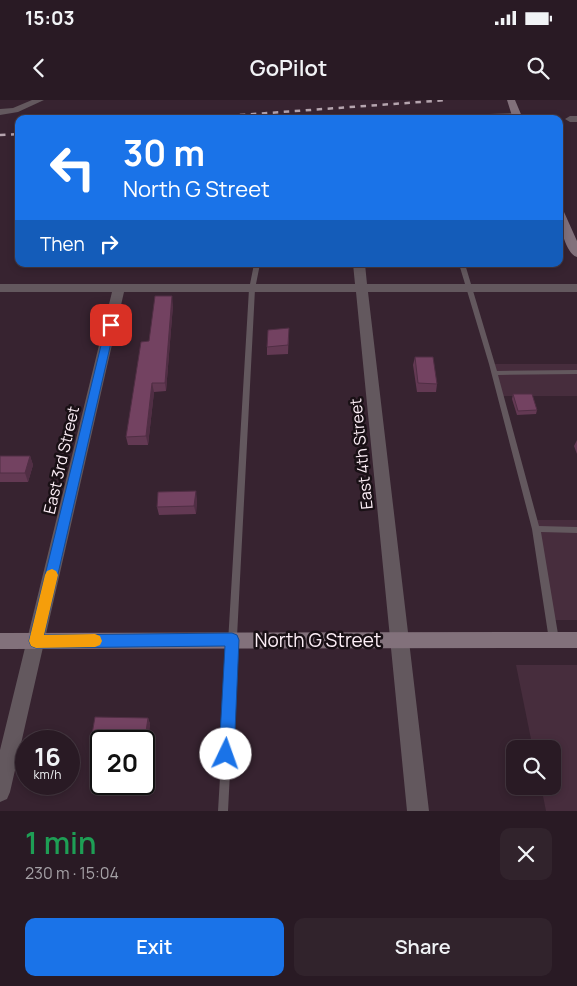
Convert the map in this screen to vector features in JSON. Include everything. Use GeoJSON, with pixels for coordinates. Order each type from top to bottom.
{"type":"FeatureCollection","features":[{"type":"Feature","properties":{"kind":"street"},"geometry":{"type":"LineString","coordinates":[[0,112],[15,110],[40,100]]}},
{"type":"Feature","properties":{"kind":"street"},"geometry":{"type":"LineString","coordinates":[[510,100],[517,115]]}},
{"type":"Feature","properties":{"kind":"street"},"geometry":{"type":"LineString","coordinates":[[563,221],[577,254]]}},
{"type":"Feature","properties":{"kind":"street","name":"East 4th Street"},"geometry":{"type":"LineString","coordinates":[[358,267],[418,811]]}},
{"type":"Feature","properties":{"kind":"street"},"geometry":{"type":"LineString","coordinates":[[0,288],[577,288]]}},
{"type":"Feature","properties":{"kind":"street","name":"East 3rd Street"},"geometry":{"type":"LineString","coordinates":[[0,792],[120,288]]}},
{"type":"Feature","properties":{"kind":"street","name":"North G Street"},"geometry":{"type":"LineString","coordinates":[[0,641],[577,640]]}},
{"type":"Feature","properties":{"kind":"lane"},"geometry":{"type":"LineString","coordinates":[[223,811],[252,289],[256,267]]}},
{"type":"Feature","properties":{"kind":"lane"},"geometry":{"type":"LineString","coordinates":[[463,267],[536,529],[554,640]]}},
{"type":"Feature","properties":{"kind":"lane"},"geometry":{"type":"LineString","coordinates":[[494,373],[577,372]]}},
{"type":"Feature","properties":{"kind":"lane"},"geometry":{"type":"LineString","coordinates":[[536,529],[577,530]]}},
{"type":"Feature","properties":{"kind":"shaded area"},"geometry":{"type":"Polygon","coordinates":[[[492,364],[577,364],[577,396],[500,396],[492,364]]]}},
{"type":"Feature","properties":{"kind":"shaded area"},"geometry":{"type":"Polygon","coordinates":[[[533,520],[577,520],[577,620],[551,620],[533,520]]]}},
{"type":"Feature","properties":{"kind":"shaded area"},"geometry":{"type":"Polygon","coordinates":[[[516,665],[577,665],[577,811],[546,811],[543,795],[561,795],[561,740],[531,740],[516,665]]]}},
{"type":"Feature","properties":{"kind":"building"},"geometry":{"type":"Polygon","coordinates":[[[155,296],[172,296],[165,383],[152,383],[146,436],[126,437],[141,342],[149,341],[155,296]]]}},
{"type":"Feature","properties":{"kind":"building"},"geometry":{"type":"Polygon","coordinates":[[[289,328],[288,345],[267,347],[268,330],[289,328]]]}},
{"type":"Feature","properties":{"kind":"building"},"geometry":{"type":"Polygon","coordinates":[[[415,357],[433,357],[437,384],[418,383],[415,357]]]}},
{"type":"Feature","properties":{"kind":"building"},"geometry":{"type":"Polygon","coordinates":[[[513,394],[532,394],[537,410],[518,411],[513,394]]]}},
{"type":"Feature","properties":{"kind":"building"},"geometry":{"type":"Polygon","coordinates":[[[0,456],[30,456],[25,473],[0,473],[0,456]]]}},
{"type":"Feature","properties":{"kind":"building"},"geometry":{"type":"Polygon","coordinates":[[[196,491],[194,506],[157,507],[158,492],[196,491]]]}},
{"type":"Feature","properties":{"kind":"building"},"geometry":{"type":"Polygon","coordinates":[[[95,717],[148,718],[146,730],[93,730],[95,717]]]}},
{"type":"Feature","properties":{"kind":"railway"},"geometry":{"type":"LineString","coordinates":[[240,115],[448,100]]}},
{"type":"Feature","properties":{"kind":"railway"},"geometry":{"type":"LineString","coordinates":[[0,135],[15,134]]}},
{"type":"Feature","properties":{"kind":"slow traffic"},"geometry":{"type":"LineString","coordinates":[[52,575],[36,641],[95,641]]}},
{"type":"Feature","properties":{"kind":"route"},"geometry":{"type":"LineString","coordinates":[[111,325],[36,641],[232,640],[226,754]]}}]}
